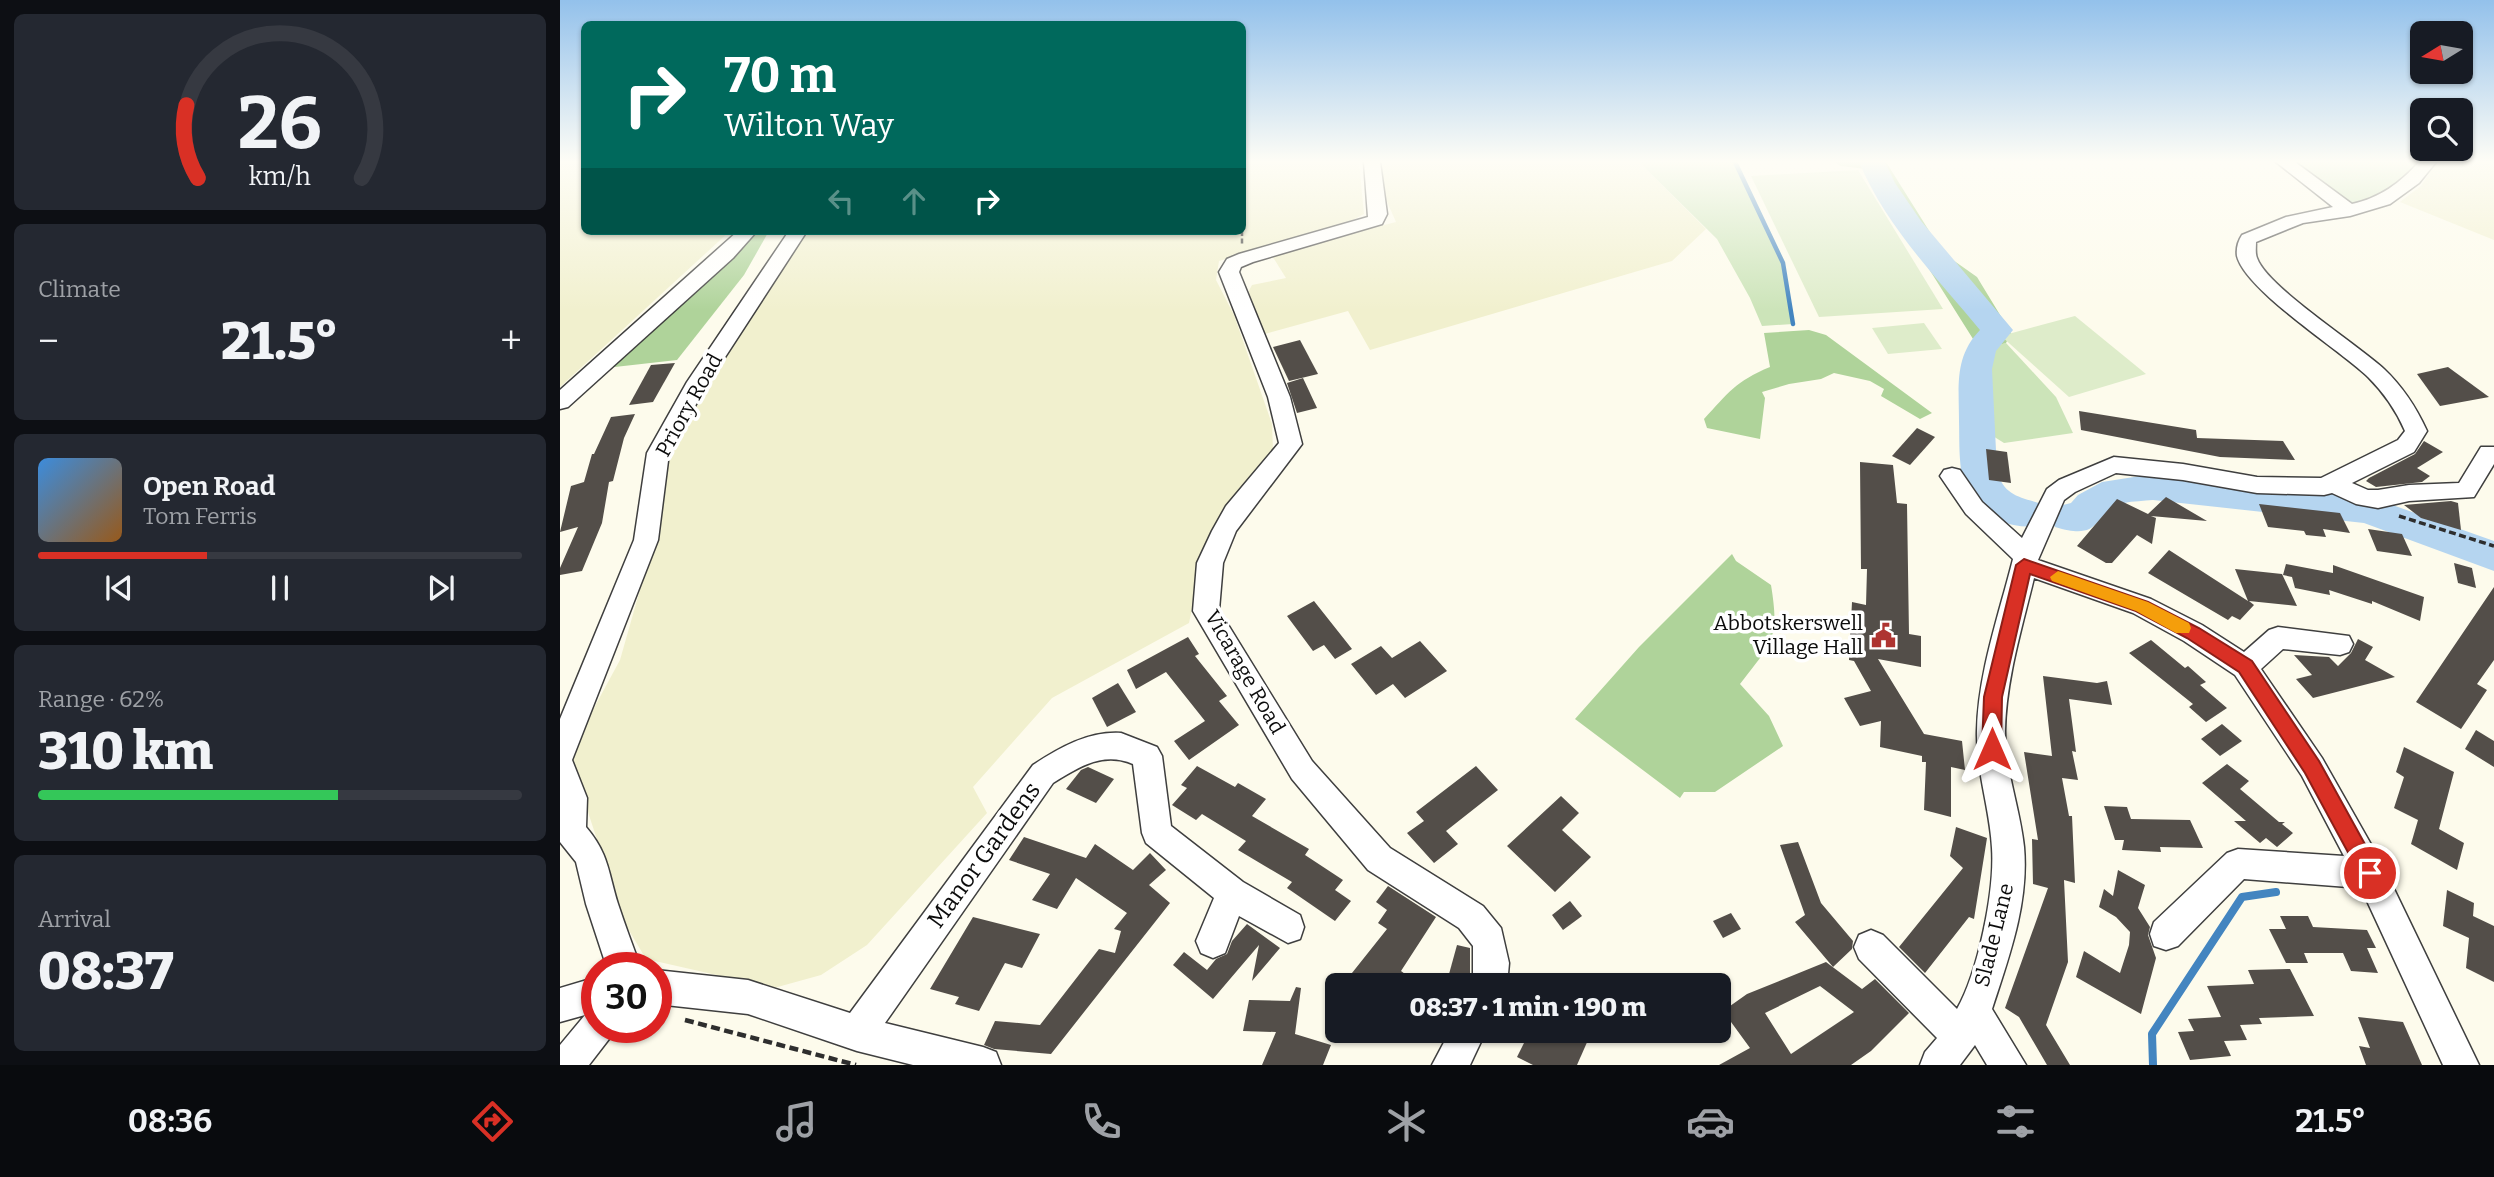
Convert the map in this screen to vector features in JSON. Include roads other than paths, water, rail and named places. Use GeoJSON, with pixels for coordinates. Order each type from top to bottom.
{"type":"FeatureCollection","features":[{"type":"Feature","properties":{"kind":"street","name":"Vicarage Road"},"geometry":{"type":"LineString","coordinates":[[1378,212],[1376,220],[1246,258],[1234,263],[1229,272],[1279,397],[1291,444],[1234,512],[1224,531],[1210,563],[1206,611],[1302,770],[1379,859],[1471,917],[1489,940],[1491,973]]}},
{"type":"Feature","properties":{"kind":"street"},"geometry":{"type":"LineString","coordinates":[[2328,485],[2406,446],[2416,431],[2410,413],[2393,390],[2356,356],[2265,282],[2247,259],[2246,248],[2248,239],[2298,219],[2345,212]]}},
{"type":"Feature","properties":{"kind":"street"},"geometry":{"type":"LineString","coordinates":[[560,402],[711,268],[744,235]]}},
{"type":"Feature","properties":{"kind":"street","name":"Priory Road"},"geometry":{"type":"LineString","coordinates":[[560,754],[646,540],[658,453],[695,387],[796,235]]}},
{"type":"Feature","properties":{"kind":"street"},"geometry":{"type":"LineString","coordinates":[[2328,485],[2364,498],[2378,499],[2409,493],[2466,491],[2489,453]]}},
{"type":"Feature","properties":{"kind":"street","name":"Slade Lane"},"geometry":{"type":"LineString","coordinates":[[1938,1065],[1967,1024],[1993,954],[2007,897],[2008,847],[1998,801],[1991,733],[2000,657],[2025,560],[2055,495],[2067,486],[2114,465],[2183,472],[2257,485],[2328,485]]}},
{"type":"Feature","properties":{"kind":"street"},"geometry":{"type":"LineString","coordinates":[[1952,476],[1974,508],[2025,560],[2142,607],[2193,633],[2245,667],[2312,767],[2370,873],[2461,1065]]}},
{"type":"Feature","properties":{"kind":"street"},"geometry":{"type":"LineString","coordinates":[[2245,667],[2278,638],[2340,644]]}},
{"type":"Feature","properties":{"kind":"street","name":"Manor Gardens"},"geometry":{"type":"LineString","coordinates":[[856,1049],[1043,774],[1073,754],[1119,746],[1147,756],[1157,833],[1232,893],[1288,927]]}},
{"type":"Feature","properties":{"kind":"street"},"geometry":{"type":"LineString","coordinates":[[560,766],[572,798],[571,832],[590,855],[602,904],[618,952]]}},
{"type":"Feature","properties":{"kind":"street"},"geometry":{"type":"LineString","coordinates":[[2166,934],[2238,864],[2370,873]]}},
{"type":"Feature","properties":{"kind":"street"},"geometry":{"type":"LineString","coordinates":[[1213,941],[1232,893]]}},
{"type":"Feature","properties":{"kind":"street"},"geometry":{"type":"LineString","coordinates":[[1871,947],[1967,1024],[2008,1065]]}},
{"type":"Feature","properties":{"kind":"street"},"geometry":{"type":"LineString","coordinates":[[672,989],[748,997],[856,1049],[983,1065]]}},
{"type":"Feature","properties":{"kind":"street"},"geometry":{"type":"LineString","coordinates":[[560,1005],[581,999]]}},
{"type":"Feature","properties":{"kind":"street"},"geometry":{"type":"LineString","coordinates":[[567,1065],[584,1043]]}},
{"type":"Feature","properties":{"kind":"street"},"geometry":{"type":"LineString","coordinates":[[1450,1065],[1462,1043]]}},
{"type":"Feature","properties":{"kind":"waterway"},"geometry":{"type":"LineString","coordinates":[[1759,212],[1783,263],[1793,324]]}},
{"type":"Feature","properties":{"kind":"waterway"},"geometry":{"type":"LineString","coordinates":[[1900,212],[1997,330],[1981,348],[1975,369],[1979,471],[1988,495],[1998,504],[2011,511],[2029,514]]}},
{"type":"Feature","properties":{"kind":"waterway"},"geometry":{"type":"LineString","coordinates":[[2068,517],[2080,518],[2091,505],[2115,491],[2153,487],[2367,510],[2494,556]]}},
{"type":"Feature","properties":{"kind":"waterway"},"geometry":{"type":"LineString","coordinates":[[2153,1065],[2152,1034],[2242,897],[2276,892]]}},
{"type":"Feature","properties":{"kind":"place","name":"Abbotskerswell Village Hall"},"geometry":{"type":"Point","coordinates":[1883,635]}}]}
